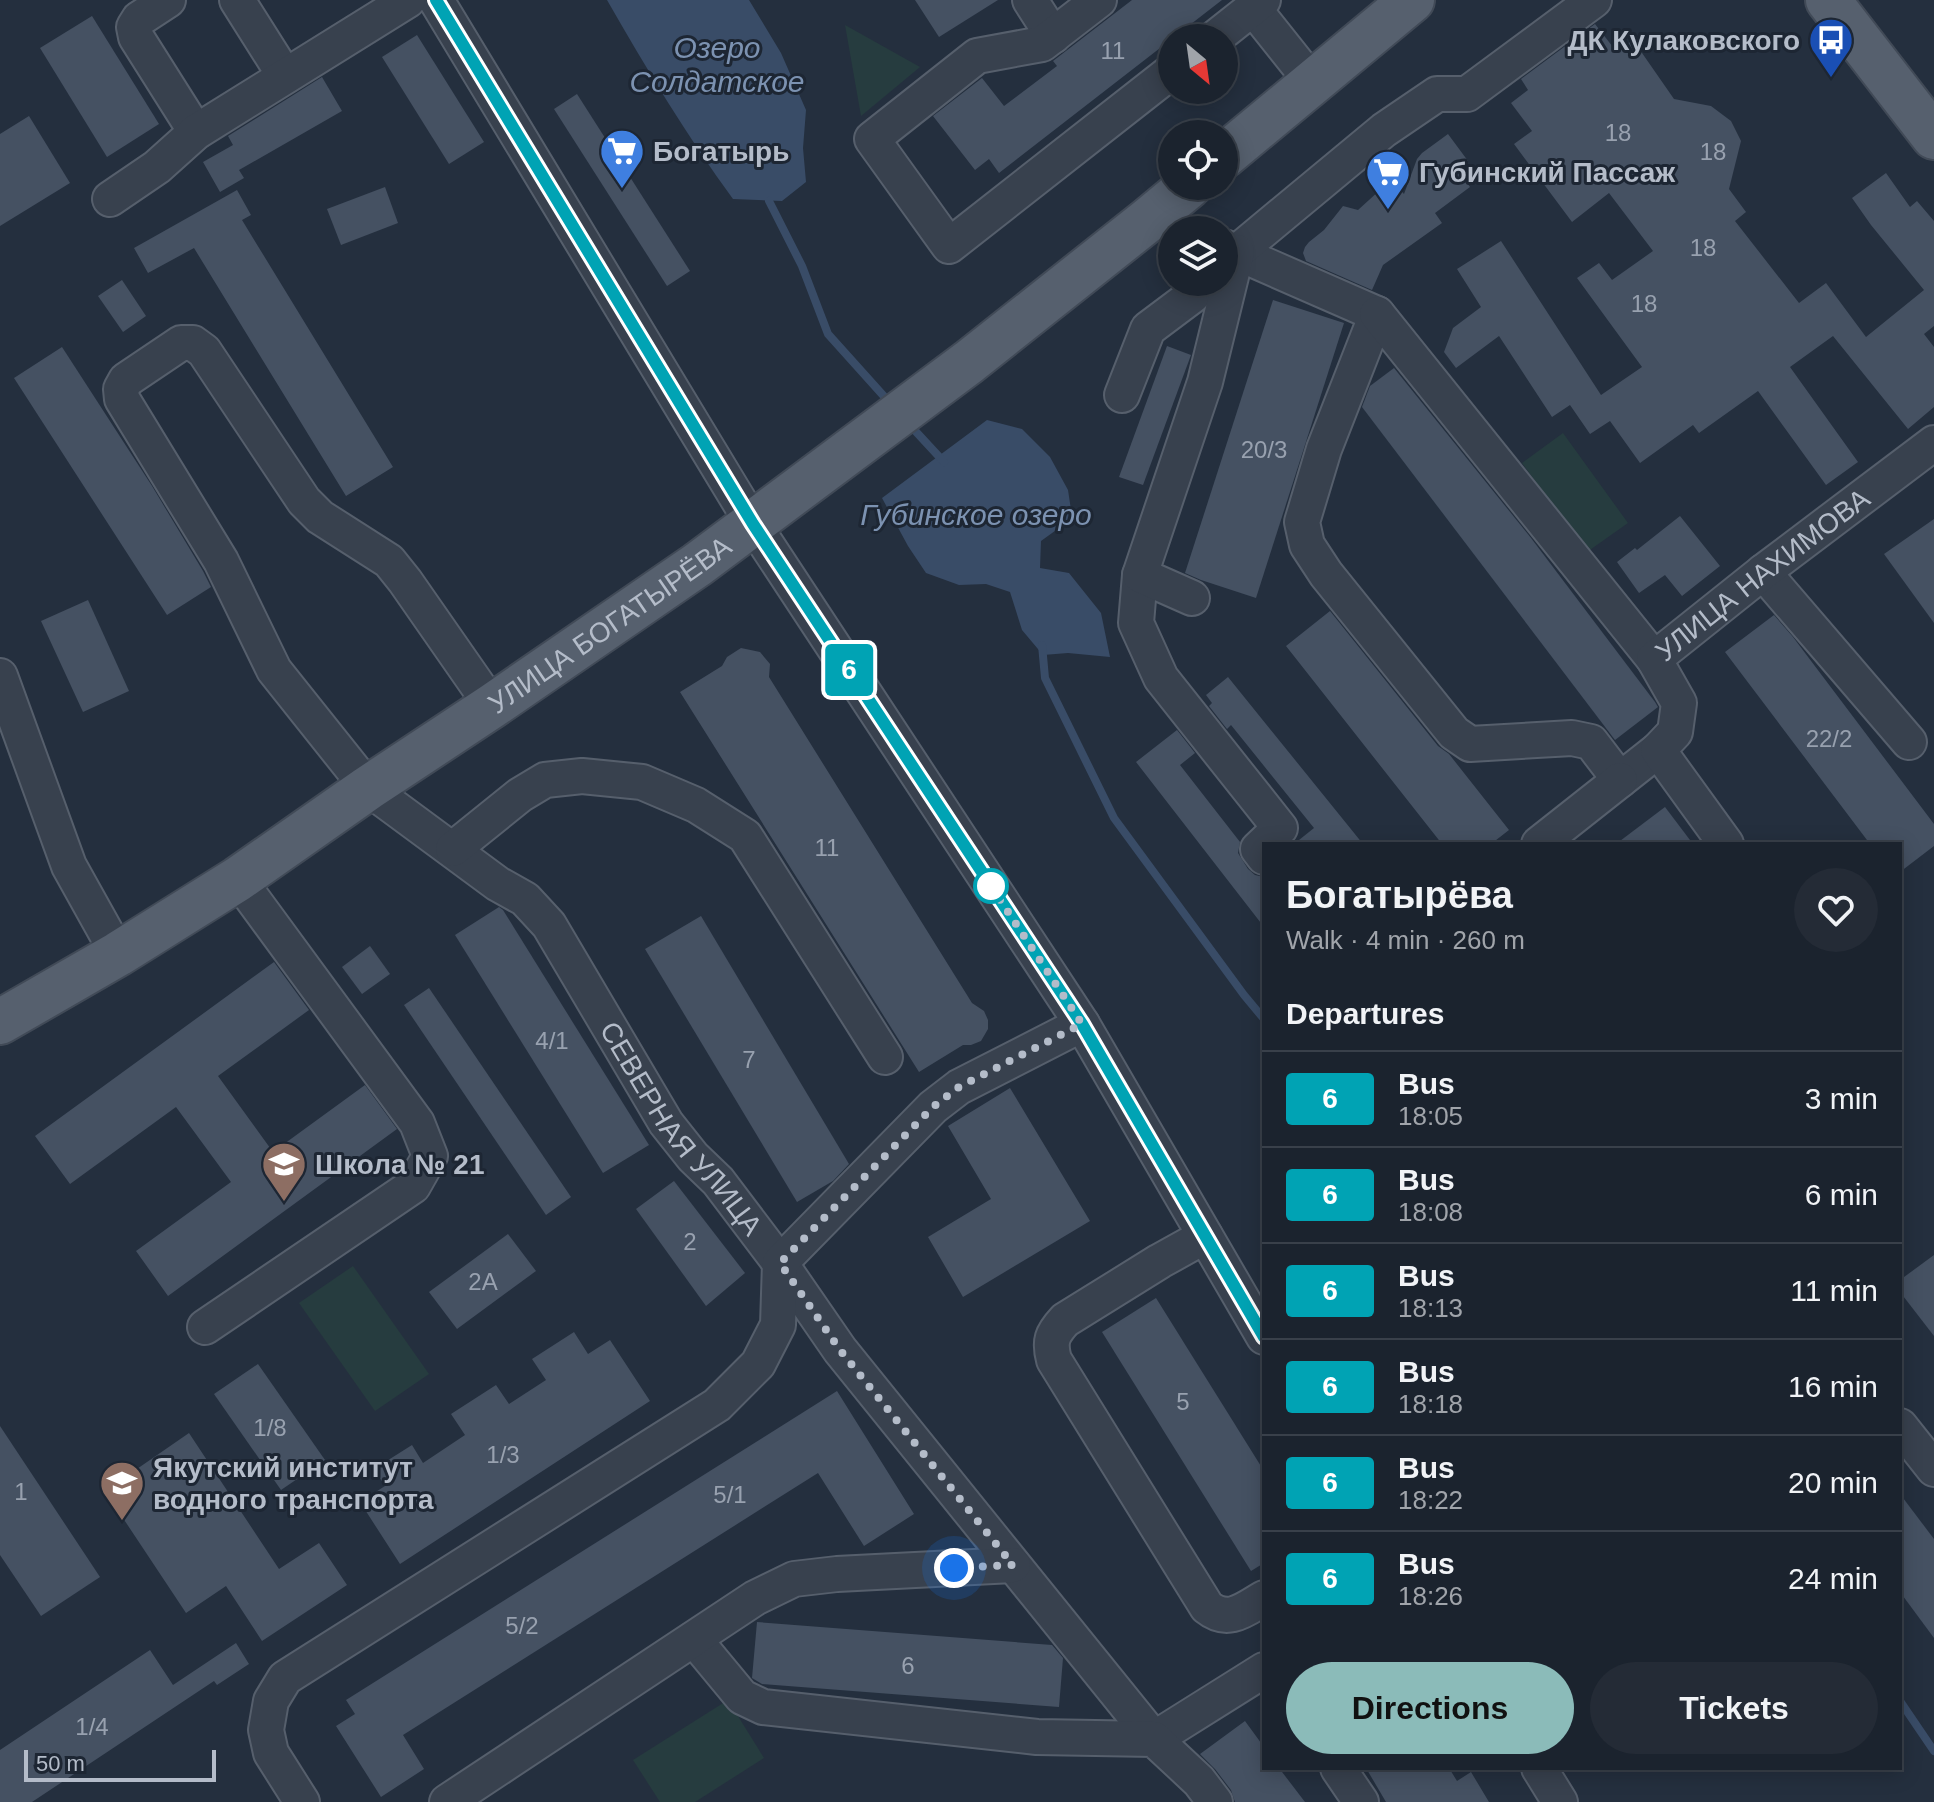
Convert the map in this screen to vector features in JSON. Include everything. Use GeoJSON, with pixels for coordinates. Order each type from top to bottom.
{"type":"FeatureCollection","features":[{"type":"Feature","properties":{"kind":"main road"},"geometry":{"type":"LineString","coordinates":[[1238,144],[1412,0]]}},
{"type":"Feature","properties":{"kind":"main road"},"geometry":{"type":"LineString","coordinates":[[1828,0],[1934,137]]}},
{"type":"Feature","properties":{"kind":"main road","name":"УЛИЦА БОГАТЫРЁВА"},"geometry":{"type":"LineString","coordinates":[[0,1022],[118,954],[238,879],[492,706],[697,565],[969,362],[1158,228]]}},
{"type":"Feature","properties":{"kind":"street"},"geometry":{"type":"LineString","coordinates":[[168,0],[139,19],[134,27],[136,37],[196,132]]}},
{"type":"Feature","properties":{"kind":"street"},"geometry":{"type":"LineString","coordinates":[[237,0],[285,76]]}},
{"type":"Feature","properties":{"kind":"street"},"geometry":{"type":"LineString","coordinates":[[110,199],[157,167],[196,132],[408,0]]}},
{"type":"Feature","properties":{"kind":"street"},"geometry":{"type":"LineString","coordinates":[[436,0],[753,524],[1082,1024],[1262,1334]]}},
{"type":"Feature","properties":{"kind":"street"},"geometry":{"type":"LineString","coordinates":[[1030,0],[1053,36]]}},
{"type":"Feature","properties":{"kind":"street"},"geometry":{"type":"LineString","coordinates":[[1099,0],[1042,44],[977,56],[872,139],[949,246],[1158,82]]}},
{"type":"Feature","properties":{"kind":"street"},"geometry":{"type":"LineString","coordinates":[[1238,247],[1384,130],[1437,94],[1467,94],[1594,0]]}},
{"type":"Feature","properties":{"kind":"street"},"geometry":{"type":"LineString","coordinates":[[1233,24],[1258,4],[1312,82]]}},
{"type":"Feature","properties":{"kind":"street"},"geometry":{"type":"LineString","coordinates":[[1238,259],[1377,314],[1654,659]]}},
{"type":"Feature","properties":{"kind":"street"},"geometry":{"type":"LineString","coordinates":[[1122,395],[1148,329],[1192,296]]}},
{"type":"Feature","properties":{"kind":"street"},"geometry":{"type":"LineString","coordinates":[[1221,296],[1205,382],[1140,575],[1136,623],[1161,678],[1280,828],[1265,842]]}},
{"type":"Feature","properties":{"kind":"street"},"geometry":{"type":"LineString","coordinates":[[1377,314],[1324,449],[1302,522],[1307,545],[1326,574],[1454,733],[1470,744],[1572,738],[1591,742],[1620,780]]}},
{"type":"Feature","properties":{"kind":"street","name":"СЕВЕРНАЯ УЛИЦА"},"geometry":{"type":"LineString","coordinates":[[492,706],[389,561],[320,517],[304,501],[204,351],[193,343],[181,343],[126,380],[121,389],[122,399],[221,561],[274,670],[368,788],[498,884],[525,899],[549,925],[666,1123],[693,1157],[718,1181],[840,1350],[1013,1565],[1154,1739],[1199,1781],[1215,1802]]}},
{"type":"Feature","properties":{"kind":"street","name":"УЛИЦА НАХИМОВА"},"geometry":{"type":"LineString","coordinates":[[1658,750],[1675,732],[1679,703],[1654,659],[1934,443]]}},
{"type":"Feature","properties":{"kind":"street"},"geometry":{"type":"LineString","coordinates":[[1763,572],[1909,742]]}},
{"type":"Feature","properties":{"kind":"street"},"geometry":{"type":"LineString","coordinates":[[1140,575],[1192,598]]}},
{"type":"Feature","properties":{"kind":"street"},"geometry":{"type":"LineString","coordinates":[[0,676],[69,866],[118,954]]}},
{"type":"Feature","properties":{"kind":"street"},"geometry":{"type":"LineString","coordinates":[[1546,842],[1582,831],[1620,780],[1658,750],[1725,842]]}},
{"type":"Feature","properties":{"kind":"street"},"geometry":{"type":"LineString","coordinates":[[453,849],[520,795],[545,780],[582,776],[642,782],[696,805],[745,836],[885,1057]]}},
{"type":"Feature","properties":{"kind":"street"},"geometry":{"type":"LineString","coordinates":[[205,1327],[413,1186],[430,1156],[417,1123],[238,879]]}},
{"type":"Feature","properties":{"kind":"street"},"geometry":{"type":"LineString","coordinates":[[302,1802],[271,1753],[266,1730],[271,1701],[285,1678],[717,1405],[758,1364],[778,1325],[780,1263],[933,1107],[959,1087],[1082,1024]]}},
{"type":"Feature","properties":{"kind":"street"},"geometry":{"type":"LineString","coordinates":[[1205,1236],[1065,1320],[1055,1331],[1051,1347],[1054,1360],[1207,1607],[1216,1615],[1229,1616],[1262,1599]]}},
{"type":"Feature","properties":{"kind":"street"},"geometry":{"type":"LineString","coordinates":[[1902,1429],[1934,1469]]}},
{"type":"Feature","properties":{"kind":"street"},"geometry":{"type":"LineString","coordinates":[[447,1802],[755,1598],[794,1579],[1013,1565]]}},
{"type":"Feature","properties":{"kind":"street"},"geometry":{"type":"LineString","coordinates":[[694,1639],[742,1697],[763,1707],[1037,1737],[1154,1739],[1262,1671]]}},
{"type":"Feature","properties":{"kind":"street"},"geometry":{"type":"LineString","coordinates":[[1339,1770],[1361,1802]]}},
{"type":"Feature","properties":{"kind":"street"},"geometry":{"type":"LineString","coordinates":[[1540,1770],[1560,1802]]}},
{"type":"Feature","properties":{"kind":"green space"},"geometry":{"type":"Polygon","coordinates":[[[845,25],[920,67],[861,116],[845,25]]]}},
{"type":"Feature","properties":{"kind":"green space"},"geometry":{"type":"Polygon","coordinates":[[[1563,433],[1628,523],[1587,552],[1522,463],[1563,433]]]}},
{"type":"Feature","properties":{"kind":"green space"},"geometry":{"type":"Polygon","coordinates":[[[353,1266],[429,1374],[375,1411],[299,1303],[353,1266]]]}},
{"type":"Feature","properties":{"kind":"green space"},"geometry":{"type":"Polygon","coordinates":[[[728,1700],[764,1758],[695,1802],[660,1802],[633,1760],[728,1700]]]}},
{"type":"Feature","properties":{"kind":"water","name":"Озеро Солдатское"},"geometry":{"type":"Polygon","coordinates":[[[607,0],[749,0],[781,53],[806,110],[803,148],[806,182],[782,201],[733,199],[667,101],[607,0]]]}},
{"type":"Feature","properties":{"kind":"water","name":"Губинское озеро"},"geometry":{"type":"Polygon","coordinates":[[[987,420],[1022,429],[1050,457],[1068,490],[1073,523],[1059,528],[1041,541],[1040,568],[1069,573],[1101,613],[1110,657],[1068,653],[1043,655],[1022,630],[1010,592],[986,584],[959,585],[926,573],[882,498],[987,420]]]}},
{"type":"Feature","properties":{"kind":"building"},"geometry":{"type":"Polygon","coordinates":[[[915,0],[998,0],[939,37],[915,0]]]}},
{"type":"Feature","properties":{"kind":"building"},"geometry":{"type":"Polygon","coordinates":[[[1132,0],[1222,0],[1191,24],[1158,24],[1158,50],[999,173],[989,159],[975,170],[933,116],[982,78],[1004,106],[1057,66],[1053,61],[1132,0]]]}},
{"type":"Feature","properties":{"kind":"building"},"geometry":{"type":"Polygon","coordinates":[[[92,16],[159,124],[107,157],[40,48],[92,16]]]}},
{"type":"Feature","properties":{"kind":"building"},"geometry":{"type":"Polygon","coordinates":[[[1595,24],[1616,51],[1633,40],[1674,99],[1711,106],[1731,121],[1741,141],[1729,189],[1746,212],[1735,221],[1799,303],[1826,283],[1866,337],[1924,290],[1852,198],[1886,173],[1910,207],[1917,201],[1934,221],[1934,326],[1924,334],[1934,347],[1934,407],[1908,429],[1833,336],[1790,367],[1858,462],[1826,485],[1758,391],[1699,433],[1693,425],[1640,463],[1610,421],[1590,434],[1570,405],[1552,417],[1499,336],[1456,368],[1444,352],[1453,328],[1481,307],[1457,269],[1501,241],[1601,395],[1642,367],[1577,278],[1599,263],[1612,280],[1653,251],[1609,193],[1572,222],[1514,144],[1532,131],[1511,103],[1528,90],[1521,79],[1595,24]]]}},
{"type":"Feature","properties":{"kind":"building"},"geometry":{"type":"Polygon","coordinates":[[[417,35],[484,142],[449,164],[382,57],[417,35]]]}},
{"type":"Feature","properties":{"kind":"building"},"geometry":{"type":"Polygon","coordinates":[[[322,77],[342,111],[239,170],[244,178],[220,192],[203,162],[233,145],[228,136],[322,77]]]}},
{"type":"Feature","properties":{"kind":"building","name":"Богатырь"},"geometry":{"type":"Polygon","coordinates":[[[577,94],[690,271],[667,286],[554,109],[577,94]]]}},
{"type":"Feature","properties":{"kind":"building"},"geometry":{"type":"Polygon","coordinates":[[[29,116],[70,183],[0,226],[0,134],[29,116]]]}},
{"type":"Feature","properties":{"kind":"building","name":"Губинский Пассаж"},"geometry":{"type":"Polygon","coordinates":[[[1448,134],[1468,161],[1457,169],[1470,187],[1435,213],[1442,223],[1383,265],[1372,290],[1306,261],[1303,253],[1305,247],[1343,206],[1358,210],[1391,180],[1404,194],[1417,159],[1448,134]]]}},
{"type":"Feature","properties":{"kind":"building"},"geometry":{"type":"Polygon","coordinates":[[[385,187],[398,223],[341,245],[327,209],[385,187]]]}},
{"type":"Feature","properties":{"kind":"building"},"geometry":{"type":"Polygon","coordinates":[[[237,190],[251,215],[242,220],[393,467],[346,496],[194,248],[148,273],[134,248],[237,190]]]}},
{"type":"Feature","properties":{"kind":"building"},"geometry":{"type":"Polygon","coordinates":[[[122,280],[146,316],[123,332],[98,296],[122,280]]]}},
{"type":"Feature","properties":{"kind":"building"},"geometry":{"type":"Polygon","coordinates":[[[1273,300],[1344,323],[1256,598],[1185,573],[1273,300]]]}},
{"type":"Feature","properties":{"kind":"building"},"geometry":{"type":"Polygon","coordinates":[[[1167,346],[1191,355],[1143,485],[1119,477],[1167,346]]]}},
{"type":"Feature","properties":{"kind":"building"},"geometry":{"type":"Polygon","coordinates":[[[62,347],[152,486],[211,587],[167,615],[14,378],[62,347]]]}},
{"type":"Feature","properties":{"kind":"building"},"geometry":{"type":"Polygon","coordinates":[[[1394,368],[1531,538],[1658,707],[1615,740],[1362,407],[1370,386],[1394,368]]]}},
{"type":"Feature","properties":{"kind":"building"},"geometry":{"type":"Polygon","coordinates":[[[1680,516],[1720,566],[1682,596],[1665,575],[1639,593],[1617,562],[1680,516]]]}},
{"type":"Feature","properties":{"kind":"building"},"geometry":{"type":"Polygon","coordinates":[[[1934,519],[1934,623],[1884,554],[1934,519]]]}},
{"type":"Feature","properties":{"kind":"building"},"geometry":{"type":"Polygon","coordinates":[[[88,600],[129,691],[83,712],[41,621],[88,600]]]}},
{"type":"Feature","properties":{"kind":"building"},"geometry":{"type":"Polygon","coordinates":[[[1330,611],[1509,830],[1494,842],[1440,842],[1286,646],[1330,611]]]}},
{"type":"Feature","properties":{"kind":"building"},"geometry":{"type":"Polygon","coordinates":[[[1774,615],[1934,824],[1934,846],[1902,870],[1902,842],[1868,842],[1725,652],[1774,615]]]}},
{"type":"Feature","properties":{"kind":"building"},"geometry":{"type":"Polygon","coordinates":[[[741,648],[760,652],[770,664],[769,677],[972,1003],[984,1011],[988,1029],[981,1041],[963,1045],[919,1072],[680,692],[722,666],[727,657],[741,648]]]}},
{"type":"Feature","properties":{"kind":"building"},"geometry":{"type":"Polygon","coordinates":[[[1228,677],[1361,842],[1296,842],[1314,828],[1231,725],[1227,729],[1209,706],[1212,703],[1206,695],[1228,677]]]}},
{"type":"Feature","properties":{"kind":"building"},"geometry":{"type":"Polygon","coordinates":[[[1177,730],[1195,753],[1180,765],[1240,842],[1238,853],[1248,869],[1262,877],[1262,924],[1136,762],[1177,730]]]}},
{"type":"Feature","properties":{"kind":"building"},"geometry":{"type":"Polygon","coordinates":[[[1665,807],[1691,842],[1619,842],[1665,807]]]}},
{"type":"Feature","properties":{"kind":"building"},"geometry":{"type":"Polygon","coordinates":[[[499,907],[649,1145],[603,1173],[455,935],[499,907]]]}},
{"type":"Feature","properties":{"kind":"building"},"geometry":{"type":"Polygon","coordinates":[[[701,916],[849,1164],[833,1181],[797,1202],[645,949],[701,916]]]}},
{"type":"Feature","properties":{"kind":"building"},"geometry":{"type":"Polygon","coordinates":[[[370,946],[390,974],[362,994],[342,967],[370,946]]]}},
{"type":"Feature","properties":{"kind":"building"},"geometry":{"type":"Polygon","coordinates":[[[274,962],[309,1010],[218,1076],[273,1152],[365,1085],[397,1129],[168,1296],[136,1251],[231,1182],[176,1107],[70,1184],[35,1136],[274,962]]]}},
{"type":"Feature","properties":{"kind":"building"},"geometry":{"type":"Polygon","coordinates":[[[429,988],[571,1197],[546,1215],[404,1005],[429,988]]]}},
{"type":"Feature","properties":{"kind":"building"},"geometry":{"type":"Polygon","coordinates":[[[1010,1088],[1090,1221],[963,1297],[928,1237],[991,1199],[948,1126],[1010,1088]]]}},
{"type":"Feature","properties":{"kind":"building"},"geometry":{"type":"Polygon","coordinates":[[[674,1181],[745,1273],[706,1306],[636,1209],[674,1181]]]}},
{"type":"Feature","properties":{"kind":"building"},"geometry":{"type":"Polygon","coordinates":[[[508,1234],[536,1271],[457,1329],[429,1292],[508,1234]]]}},
{"type":"Feature","properties":{"kind":"building"},"geometry":{"type":"Polygon","coordinates":[[[1934,1255],[1934,1336],[1902,1295],[1902,1279],[1934,1255]]]}},
{"type":"Feature","properties":{"kind":"building"},"geometry":{"type":"Polygon","coordinates":[[[1156,1298],[1262,1468],[1262,1564],[1251,1571],[1102,1332],[1156,1298]]]}},
{"type":"Feature","properties":{"kind":"building"},"geometry":{"type":"Polygon","coordinates":[[[574,1332],[588,1354],[610,1340],[650,1401],[400,1564],[360,1502],[385,1486],[374,1469],[412,1445],[423,1463],[465,1435],[451,1414],[496,1385],[509,1404],[546,1380],[532,1359],[574,1332]]]}},
{"type":"Feature","properties":{"kind":"building"},"geometry":{"type":"Polygon","coordinates":[[[258,1364],[325,1460],[281,1490],[214,1394],[258,1364]]]}},
{"type":"Feature","properties":{"kind":"building"},"geometry":{"type":"Polygon","coordinates":[[[837,1391],[914,1514],[864,1546],[818,1473],[403,1735],[424,1769],[381,1797],[336,1726],[355,1714],[346,1700],[837,1391]]]}},
{"type":"Feature","properties":{"kind":"building"},"geometry":{"type":"Polygon","coordinates":[[[0,1426],[100,1577],[41,1616],[0,1555],[0,1426]]]}},
{"type":"Feature","properties":{"kind":"building"},"geometry":{"type":"Polygon","coordinates":[[[189,1433],[279,1569],[319,1543],[347,1585],[262,1641],[226,1586],[186,1613],[105,1491],[189,1433]]]}},
{"type":"Feature","properties":{"kind":"building"},"geometry":{"type":"Polygon","coordinates":[[[1902,1497],[1934,1539],[1934,1638],[1902,1595],[1902,1497]]]}},
{"type":"Feature","properties":{"kind":"building"},"geometry":{"type":"Polygon","coordinates":[[[757,1622],[1052,1645],[1063,1658],[1059,1707],[762,1684],[752,1678],[757,1622]]]}},
{"type":"Feature","properties":{"kind":"building"},"geometry":{"type":"Polygon","coordinates":[[[236,1643],[249,1664],[217,1685],[214,1681],[32,1802],[0,1802],[0,1750],[150,1650],[173,1685],[236,1643]]]}},
{"type":"Feature","properties":{"kind":"building"},"geometry":{"type":"Polygon","coordinates":[[[1245,1721],[1262,1744],[1262,1770],[1281,1770],[1305,1802],[1235,1802],[1231,1790],[1200,1754],[1245,1721]]]}},
{"type":"Feature","properties":{"kind":"building"},"geometry":{"type":"Polygon","coordinates":[[[1367,1770],[1450,1770],[1457,1781],[1471,1772],[1489,1802],[1386,1802],[1367,1770]]]}},
{"type":"Feature","properties":{"kind":"waterway"},"geometry":{"type":"LineString","coordinates":[[769,201],[802,266],[828,334],[890,403]]}},
{"type":"Feature","properties":{"kind":"waterway"},"geometry":{"type":"LineString","coordinates":[[907,422],[944,462]]}},
{"type":"Feature","properties":{"kind":"waterway"},"geometry":{"type":"LineString","coordinates":[[1042,645],[1045,678],[1114,818],[1262,1017]]}},
{"type":"Feature","properties":{"kind":"waterway"},"geometry":{"type":"LineString","coordinates":[[1902,1704],[1934,1751]]}},
{"type":"Feature","properties":{"kind":"bus line","name":"6"},"geometry":{"type":"LineString","coordinates":[[436,0],[753,524],[1082,1024],[1262,1334]]}},
{"type":"Feature","properties":{"kind":"place","name":"ДК Кулаковского"},"geometry":{"type":"Point","coordinates":[1831,79]}},
{"type":"Feature","properties":{"kind":"place","name":"Богатырь"},"geometry":{"type":"Point","coordinates":[622,190]}},
{"type":"Feature","properties":{"kind":"place","name":"Губинский Пассаж"},"geometry":{"type":"Point","coordinates":[1388,211]}},
{"type":"Feature","properties":{"kind":"place","name":"Школа № 21"},"geometry":{"type":"Point","coordinates":[284,1203]}},
{"type":"Feature","properties":{"kind":"place","name":"Якутский институт водного транспорта"},"geometry":{"type":"Point","coordinates":[122,1522]}},
{"type":"Feature","properties":{"kind":"route"},"geometry":{"type":"LineString","coordinates":[[954,1568],[1013,1565],[840,1350],[780,1263],[933,1107],[959,1087],[1082,1024],[991,886]]}}]}
